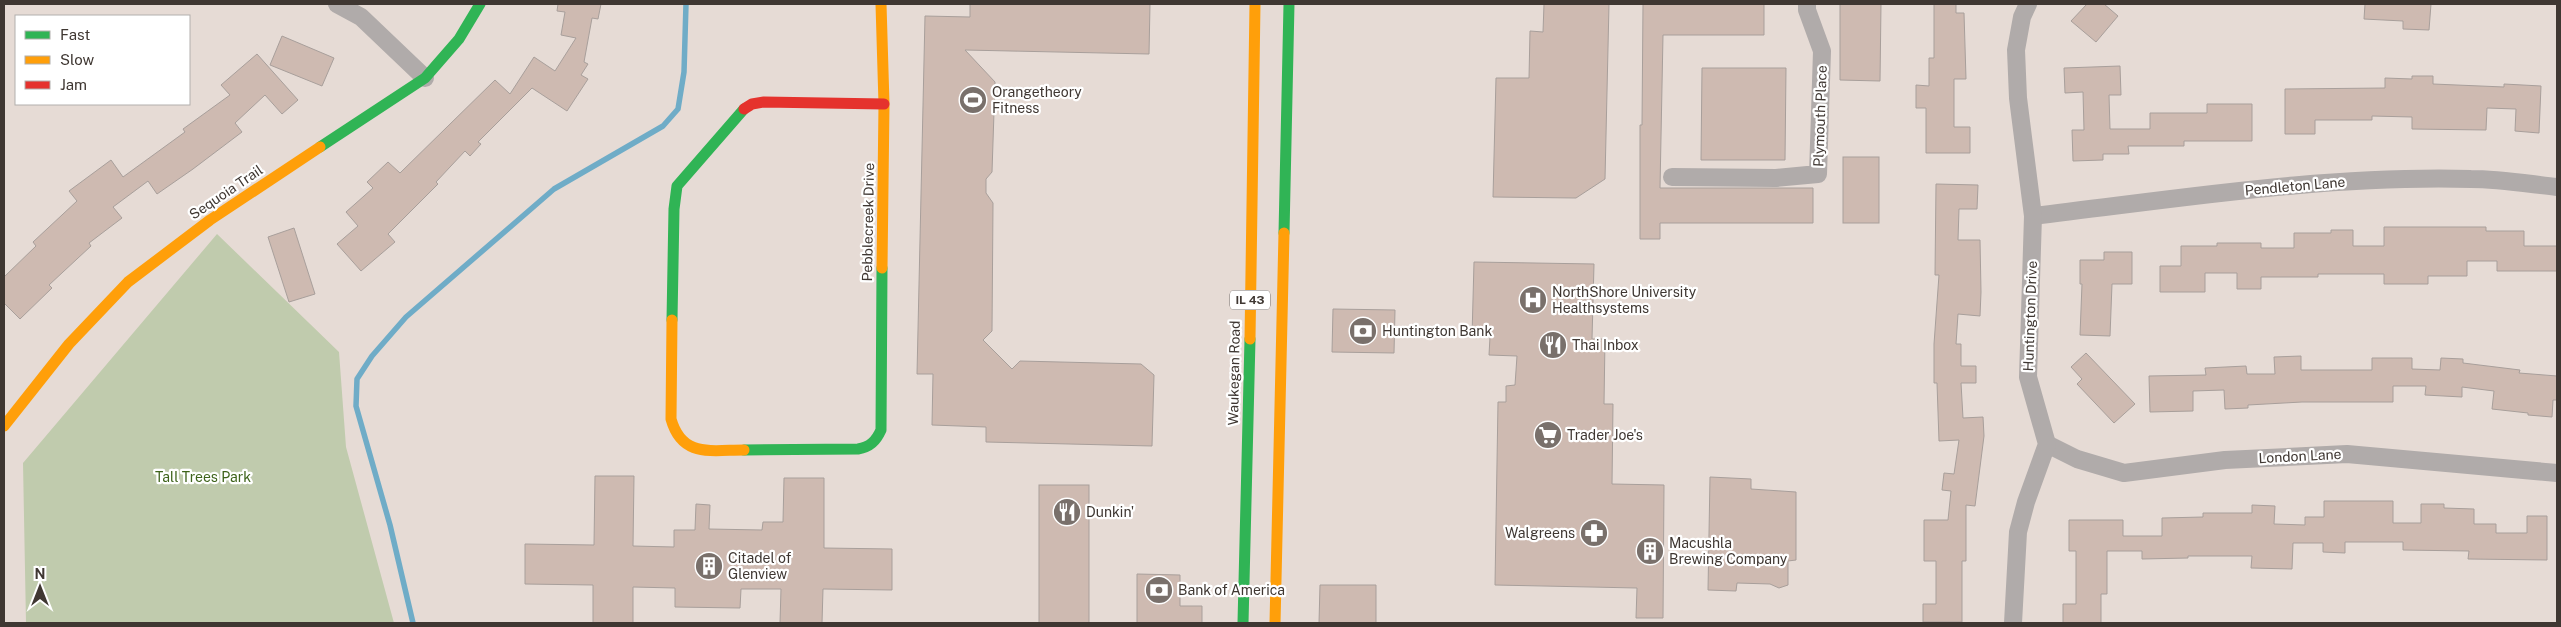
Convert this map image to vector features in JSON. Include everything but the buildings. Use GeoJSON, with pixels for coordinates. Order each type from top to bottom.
{"type":"FeatureCollection","features":[{"type":"Feature","properties":{"kind":"street"},"geometry":{"type":"LineString","coordinates":[[337,4],[361,17],[425,78]]}},
{"type":"Feature","properties":{"kind":"street","name":"Sequoia Trail"},"geometry":{"type":"LineString","coordinates":[[4,426],[70,344],[128,282],[210,220],[425,78],[460,39],[480,4]]}},
{"type":"Feature","properties":{"kind":"street","name":"Pebblecreek Drive"},"geometry":{"type":"LineString","coordinates":[[881,4],[884,104],[881,430],[870,447],[858,449],[705,450],[690,447],[678,439],[671,419],[674,209],[677,186],[742,110],[752,104],[764,102],[884,104]]}},
{"type":"Feature","properties":{"kind":"street","name":"Waukegan Road"},"geometry":{"type":"LineString","coordinates":[[1243,623],[1248,472],[1255,4]]}},
{"type":"Feature","properties":{"kind":"street","name":"IL 43"},"geometry":{"type":"LineString","coordinates":[[1275,623],[1289,4]]}},
{"type":"Feature","properties":{"kind":"street","name":"Plymouth Place"},"geometry":{"type":"LineString","coordinates":[[1672,177],[1776,178],[1818,174],[1822,51],[1807,10],[1807,4]]}},
{"type":"Feature","properties":{"kind":"street","name":"Huntington Drive"},"geometry":{"type":"LineString","coordinates":[[2028,4],[2022,17],[2016,50],[2018,98],[2033,216],[2028,377],[2047,444]]}},
{"type":"Feature","properties":{"kind":"street","name":"Pendleton Lane"},"geometry":{"type":"LineString","coordinates":[[2033,216],[2278,186],[2396,179],[2473,179],[2557,187]]}},
{"type":"Feature","properties":{"kind":"street"},"geometry":{"type":"LineString","coordinates":[[2013,623],[2018,532],[2026,502],[2047,444]]}},
{"type":"Feature","properties":{"kind":"street","name":"London Lane"},"geometry":{"type":"LineString","coordinates":[[2047,444],[2078,459],[2124,473],[2225,460],[2347,454],[2557,473]]}},
{"type":"Feature","properties":{"kind":"green space","name":"Tall Trees Park"},"geometry":{"type":"Polygon","coordinates":[[[217,234],[339,352],[346,447],[394,623],[26,623],[23,463],[217,234]]]}},
{"type":"Feature","properties":{"kind":"waterway"},"geometry":{"type":"LineString","coordinates":[[413,623],[390,525],[356,406],[357,379],[372,356],[406,317],[554,189],[663,126],[678,109],[684,72],[686,4]]}},
{"type":"Feature","properties":{"kind":"traffic: fast"},"geometry":{"type":"LineString","coordinates":[[320,147],[425,78],[459,39],[480,4]]}},
{"type":"Feature","properties":{"kind":"traffic: fast"},"geometry":{"type":"LineString","coordinates":[[1284,233],[1289,4]]}},
{"type":"Feature","properties":{"kind":"traffic: fast"},"geometry":{"type":"LineString","coordinates":[[672,320],[674,209],[677,186],[744,109]]}},
{"type":"Feature","properties":{"kind":"traffic: fast"},"geometry":{"type":"LineString","coordinates":[[744,450],[858,449],[869,445],[877,437],[881,430],[882,268]]}},
{"type":"Feature","properties":{"kind":"traffic: fast"},"geometry":{"type":"LineString","coordinates":[[1243,623],[1250,339]]}},
{"type":"Feature","properties":{"kind":"traffic: slow"},"geometry":{"type":"LineString","coordinates":[[881,4],[884,104],[882,268]]}},
{"type":"Feature","properties":{"kind":"traffic: slow"},"geometry":{"type":"LineString","coordinates":[[1250,339],[1255,4]]}},
{"type":"Feature","properties":{"kind":"traffic: slow"},"geometry":{"type":"LineString","coordinates":[[4,426],[69,344],[128,282],[210,220],[320,147]]}},
{"type":"Feature","properties":{"kind":"traffic: slow"},"geometry":{"type":"LineString","coordinates":[[1275,623],[1284,233]]}},
{"type":"Feature","properties":{"kind":"traffic: slow"},"geometry":{"type":"LineString","coordinates":[[672,320],[671,419],[676,432],[690,446],[699,449],[744,450]]}},
{"type":"Feature","properties":{"kind":"traffic: jam"},"geometry":{"type":"LineString","coordinates":[[744,109],[752,104],[764,102],[884,104]]}},
{"type":"Feature","properties":{"kind":"place","name":"Orangetheory Fitness"},"geometry":{"type":"Point","coordinates":[973,100]}},
{"type":"Feature","properties":{"kind":"place","name":"NorthShore University Healthsystems"},"geometry":{"type":"Point","coordinates":[1533,300]}},
{"type":"Feature","properties":{"kind":"place","name":"Huntington Bank"},"geometry":{"type":"Point","coordinates":[1363,331]}},
{"type":"Feature","properties":{"kind":"place","name":"Thai Inbox"},"geometry":{"type":"Point","coordinates":[1553,345]}},
{"type":"Feature","properties":{"kind":"place","name":"Trader Joe's"},"geometry":{"type":"Point","coordinates":[1548,435]}},
{"type":"Feature","properties":{"kind":"place","name":"Dunkin'"},"geometry":{"type":"Point","coordinates":[1067,512]}},
{"type":"Feature","properties":{"kind":"place","name":"Walgreens"},"geometry":{"type":"Point","coordinates":[1594,533]}},
{"type":"Feature","properties":{"kind":"place","name":"Macushla Brewing Company"},"geometry":{"type":"Point","coordinates":[1650,551]}},
{"type":"Feature","properties":{"kind":"place","name":"Citadel of Glenview"},"geometry":{"type":"Point","coordinates":[709,566]}},
{"type":"Feature","properties":{"kind":"place","name":"Bank of America"},"geometry":{"type":"Point","coordinates":[1159,590]}}]}
